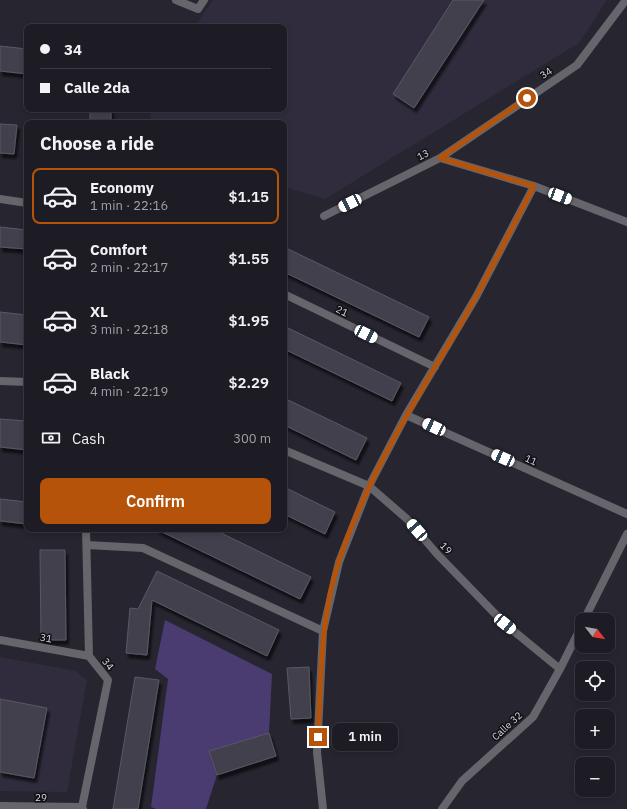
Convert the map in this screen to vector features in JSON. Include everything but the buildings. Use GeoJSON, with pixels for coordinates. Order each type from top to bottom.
{"type":"FeatureCollection","features":[{"type":"Feature","properties":{"kind":"street"},"geometry":{"type":"LineString","coordinates":[[176,0],[198,9],[204,0]]}},
{"type":"Feature","properties":{"kind":"street","name":"34"},"geometry":{"type":"LineString","coordinates":[[440,158],[577,65],[626,0]]}},
{"type":"Feature","properties":{"kind":"street","name":"13"},"geometry":{"type":"LineString","coordinates":[[324,216],[440,158],[534,186],[627,222]]}},
{"type":"Feature","properties":{"kind":"street"},"geometry":{"type":"LineString","coordinates":[[323,809],[318,752],[323,631],[339,562],[369,486],[406,414],[476,297],[534,186]]}},
{"type":"Feature","properties":{"kind":"street"},"geometry":{"type":"LineString","coordinates":[[0,199],[24,203]]}},
{"type":"Feature","properties":{"kind":"street","name":"21"},"geometry":{"type":"LineString","coordinates":[[287,295],[435,367]]}},
{"type":"Feature","properties":{"kind":"street"},"geometry":{"type":"LineString","coordinates":[[0,381],[24,382]]}},
{"type":"Feature","properties":{"kind":"street","name":"11"},"geometry":{"type":"LineString","coordinates":[[406,414],[627,514]]}},
{"type":"Feature","properties":{"kind":"street","name":"19"},"geometry":{"type":"LineString","coordinates":[[287,451],[369,486],[407,518],[437,554],[505,624],[560,669]]}},
{"type":"Feature","properties":{"kind":"street","name":"34"},"geometry":{"type":"LineString","coordinates":[[82,808],[108,680],[89,656],[86,532]]}},
{"type":"Feature","properties":{"kind":"street"},"geometry":{"type":"LineString","coordinates":[[588,613],[627,534]]}},
{"type":"Feature","properties":{"kind":"street"},"geometry":{"type":"LineString","coordinates":[[87,544],[143,548],[323,631]]}},
{"type":"Feature","properties":{"kind":"street","name":"Calle 32"},"geometry":{"type":"LineString","coordinates":[[442,809],[462,780],[532,717],[560,669],[575,639]]}},
{"type":"Feature","properties":{"kind":"street","name":"31"},"geometry":{"type":"LineString","coordinates":[[0,640],[89,656]]}},
{"type":"Feature","properties":{"kind":"street","name":"29"},"geometry":{"type":"LineString","coordinates":[[0,806],[82,808]]}},
{"type":"Feature","properties":{"kind":"shaded area"},"geometry":{"type":"Polygon","coordinates":[[[213,0],[607,0],[579,43],[325,199],[287,188],[287,120],[151,120],[150,112],[287,112],[287,24],[196,24],[213,0]]]}},
{"type":"Feature","properties":{"kind":"shaded area"},"geometry":{"type":"Polygon","coordinates":[[[165,620],[272,674],[269,733],[210,752],[217,775],[206,809],[156,809],[151,807],[168,679],[155,669],[165,620]]]}},
{"type":"Feature","properties":{"kind":"shaded area"},"geometry":{"type":"Polygon","coordinates":[[[0,657],[76,671],[87,680],[67,792],[0,791],[0,657]]]}},
{"type":"Feature","properties":{"kind":"route"},"geometry":{"type":"LineString","coordinates":[[318,737],[323,631],[339,562],[369,486],[406,414],[476,297],[534,186],[440,158],[527,98]]}}]}
